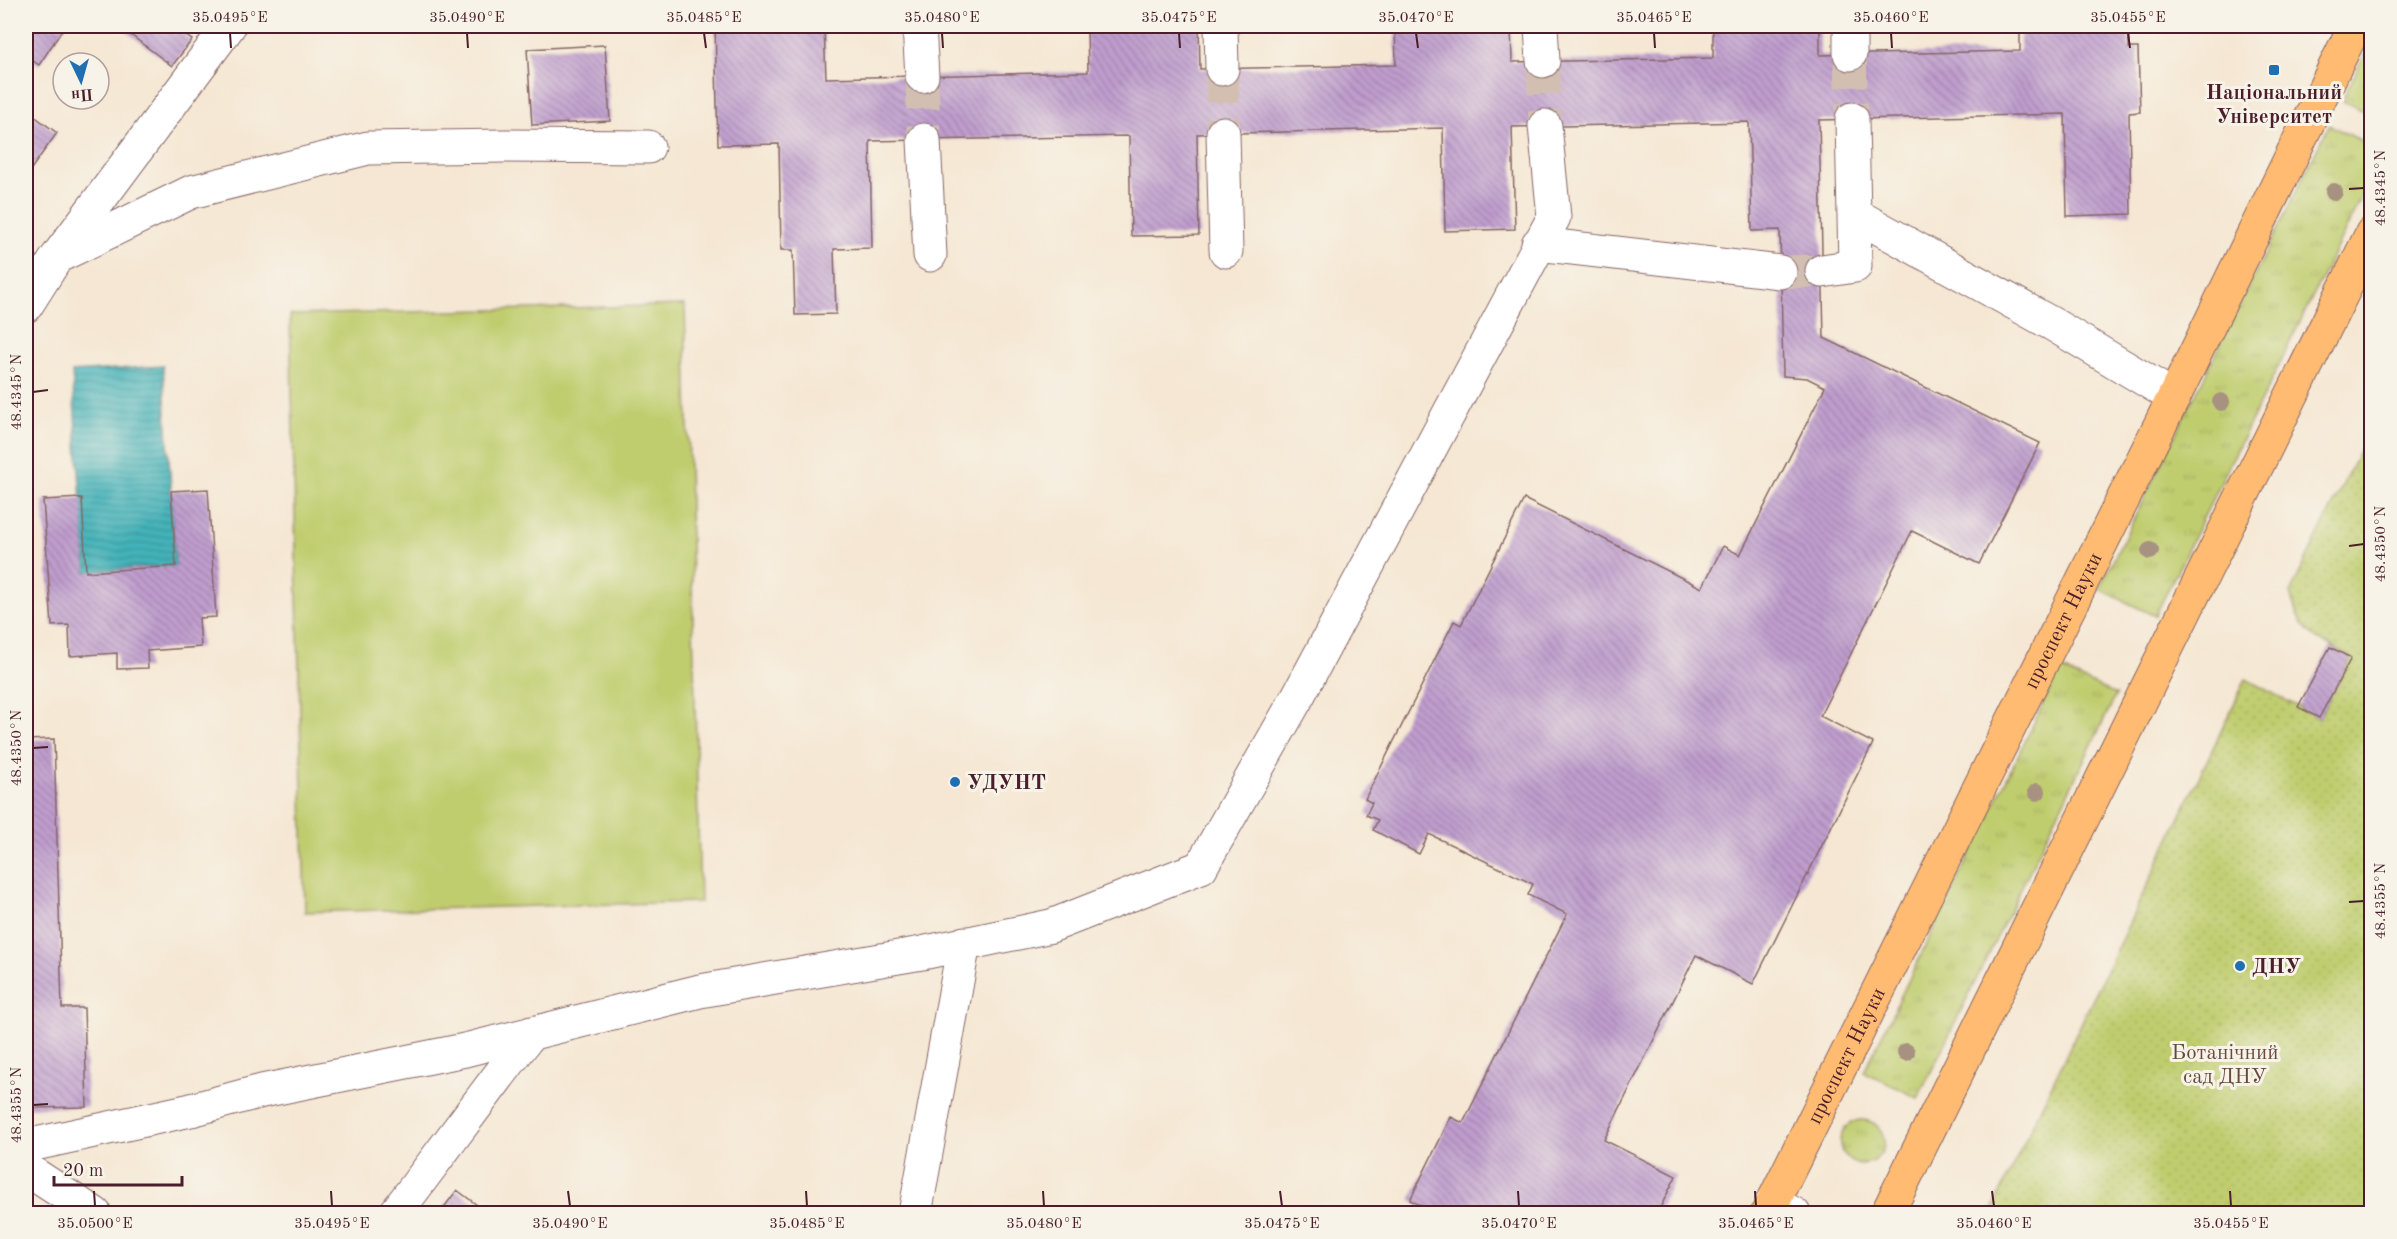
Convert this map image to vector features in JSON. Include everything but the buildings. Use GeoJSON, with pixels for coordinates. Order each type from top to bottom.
{"type":"FeatureCollection","features":[{"type":"Feature","properties":{"kind":"main road","name":"проспект Науки"},"geometry":{"type":"LineString","coordinates":[[1778,1210],[2355,26]]}},
{"type":"Feature","properties":{"kind":"main road"},"geometry":{"type":"LineString","coordinates":[[1887,1214],[2372,233]]}},
{"type":"Feature","properties":{"kind":"lane"},"geometry":{"type":"LineString","coordinates":[[26,306],[57,257],[229,26]]}},
{"type":"Feature","properties":{"kind":"lane"},"geometry":{"type":"LineString","coordinates":[[919,26],[922,76]]}},
{"type":"Feature","properties":{"kind":"lane"},"geometry":{"type":"LineString","coordinates":[[1221,26],[1222,69]]}},
{"type":"Feature","properties":{"kind":"lane"},"geometry":{"type":"LineString","coordinates":[[1541,26],[1543,61]]}},
{"type":"Feature","properties":{"kind":"lane"},"geometry":{"type":"LineString","coordinates":[[1822,271],[1855,266],[1852,119]]}},
{"type":"Feature","properties":{"kind":"lane"},"geometry":{"type":"LineString","coordinates":[[26,1146],[191,1110],[262,1091],[465,1050],[700,991],[922,953],[1051,926],[1201,867],[1297,698],[1554,217],[1545,126]]}},
{"type":"Feature","properties":{"kind":"lane"},"geometry":{"type":"LineString","coordinates":[[1223,133],[1226,251]]}},
{"type":"Feature","properties":{"kind":"lane"},"geometry":{"type":"LineString","coordinates":[[924,140],[930,255]]}},
{"type":"Feature","properties":{"kind":"lane"},"geometry":{"type":"LineString","coordinates":[[57,257],[191,192],[368,148],[648,147]]}},
{"type":"Feature","properties":{"kind":"lane"},"geometry":{"type":"LineString","coordinates":[[1854,214],[2054,325],[2174,397]]}},
{"type":"Feature","properties":{"kind":"lane"},"geometry":{"type":"LineString","coordinates":[[1538,244],[1780,272]]}},
{"type":"Feature","properties":{"kind":"lane"},"geometry":{"type":"LineString","coordinates":[[915,1214],[964,943]]}},
{"type":"Feature","properties":{"kind":"lane"},"geometry":{"type":"LineString","coordinates":[[395,1214],[531,1033]]}},
{"type":"Feature","properties":{"kind":"lane"},"geometry":{"type":"LineString","coordinates":[[26,1169],[95,1214]]}},
{"type":"Feature","properties":{"kind":"green space"},"geometry":{"type":"Polygon","coordinates":[[[2371,41],[2371,114],[2342,101],[2371,41]]]}},
{"type":"Feature","properties":{"kind":"green space"},"geometry":{"type":"Polygon","coordinates":[[[2329,125],[2371,145],[2371,178],[2155,616],[2099,589],[2329,125]]]}},
{"type":"Feature","properties":{"kind":"green space"},"geometry":{"type":"Polygon","coordinates":[[[685,305],[700,902],[305,912],[290,315],[685,305]]]}},
{"type":"Feature","properties":{"kind":"green space","name":"Ботанічний сад ДНУ"},"geometry":{"type":"Polygon","coordinates":[[[2371,427],[2371,1213],[1990,1214],[2246,679],[2319,718],[2351,658],[2311,635],[2305,629],[2290,593],[2371,427]]]}},
{"type":"Feature","properties":{"kind":"green space"},"geometry":{"type":"Polygon","coordinates":[[[2060,669],[2116,695],[1918,1098],[1864,1072],[2060,669]]]}},
{"type":"Feature","properties":{"kind":"green space"},"geometry":{"type":"Polygon","coordinates":[[[1862,1120],[1871,1121],[1878,1126],[1883,1133],[1883,1151],[1878,1158],[1871,1163],[1862,1164],[1853,1163],[1846,1158],[1841,1151],[1840,1142],[1841,1133],[1846,1126],[1853,1121],[1862,1120]]]}},
{"type":"Feature","properties":{"kind":"water"},"geometry":{"type":"Polygon","coordinates":[[[163,366],[176,566],[86,572],[72,372],[163,366]]]}},
{"type":"Feature","properties":{"kind":"tunnel"},"geometry":{"type":"LineString","coordinates":[[1850,54],[1852,119]]}},
{"type":"Feature","properties":{"kind":"tunnel"},"geometry":{"type":"LineString","coordinates":[[1543,61],[1545,126]]}},
{"type":"Feature","properties":{"kind":"tunnel"},"geometry":{"type":"LineString","coordinates":[[1222,69],[1223,133]]}},
{"type":"Feature","properties":{"kind":"tunnel"},"geometry":{"type":"LineString","coordinates":[[922,76],[924,140]]}},
{"type":"Feature","properties":{"kind":"tunnel"},"geometry":{"type":"LineString","coordinates":[[1780,272],[1822,271]]}},
{"type":"Feature","properties":{"kind":"place","name":"Національний Університет"},"geometry":{"type":"Point","coordinates":[2274,70]}},
{"type":"Feature","properties":{"kind":"place","name":"УДУНТ"},"geometry":{"type":"Point","coordinates":[955,782]}},
{"type":"Feature","properties":{"kind":"place","name":"ДНУ"},"geometry":{"type":"Point","coordinates":[2240,966]}}]}
